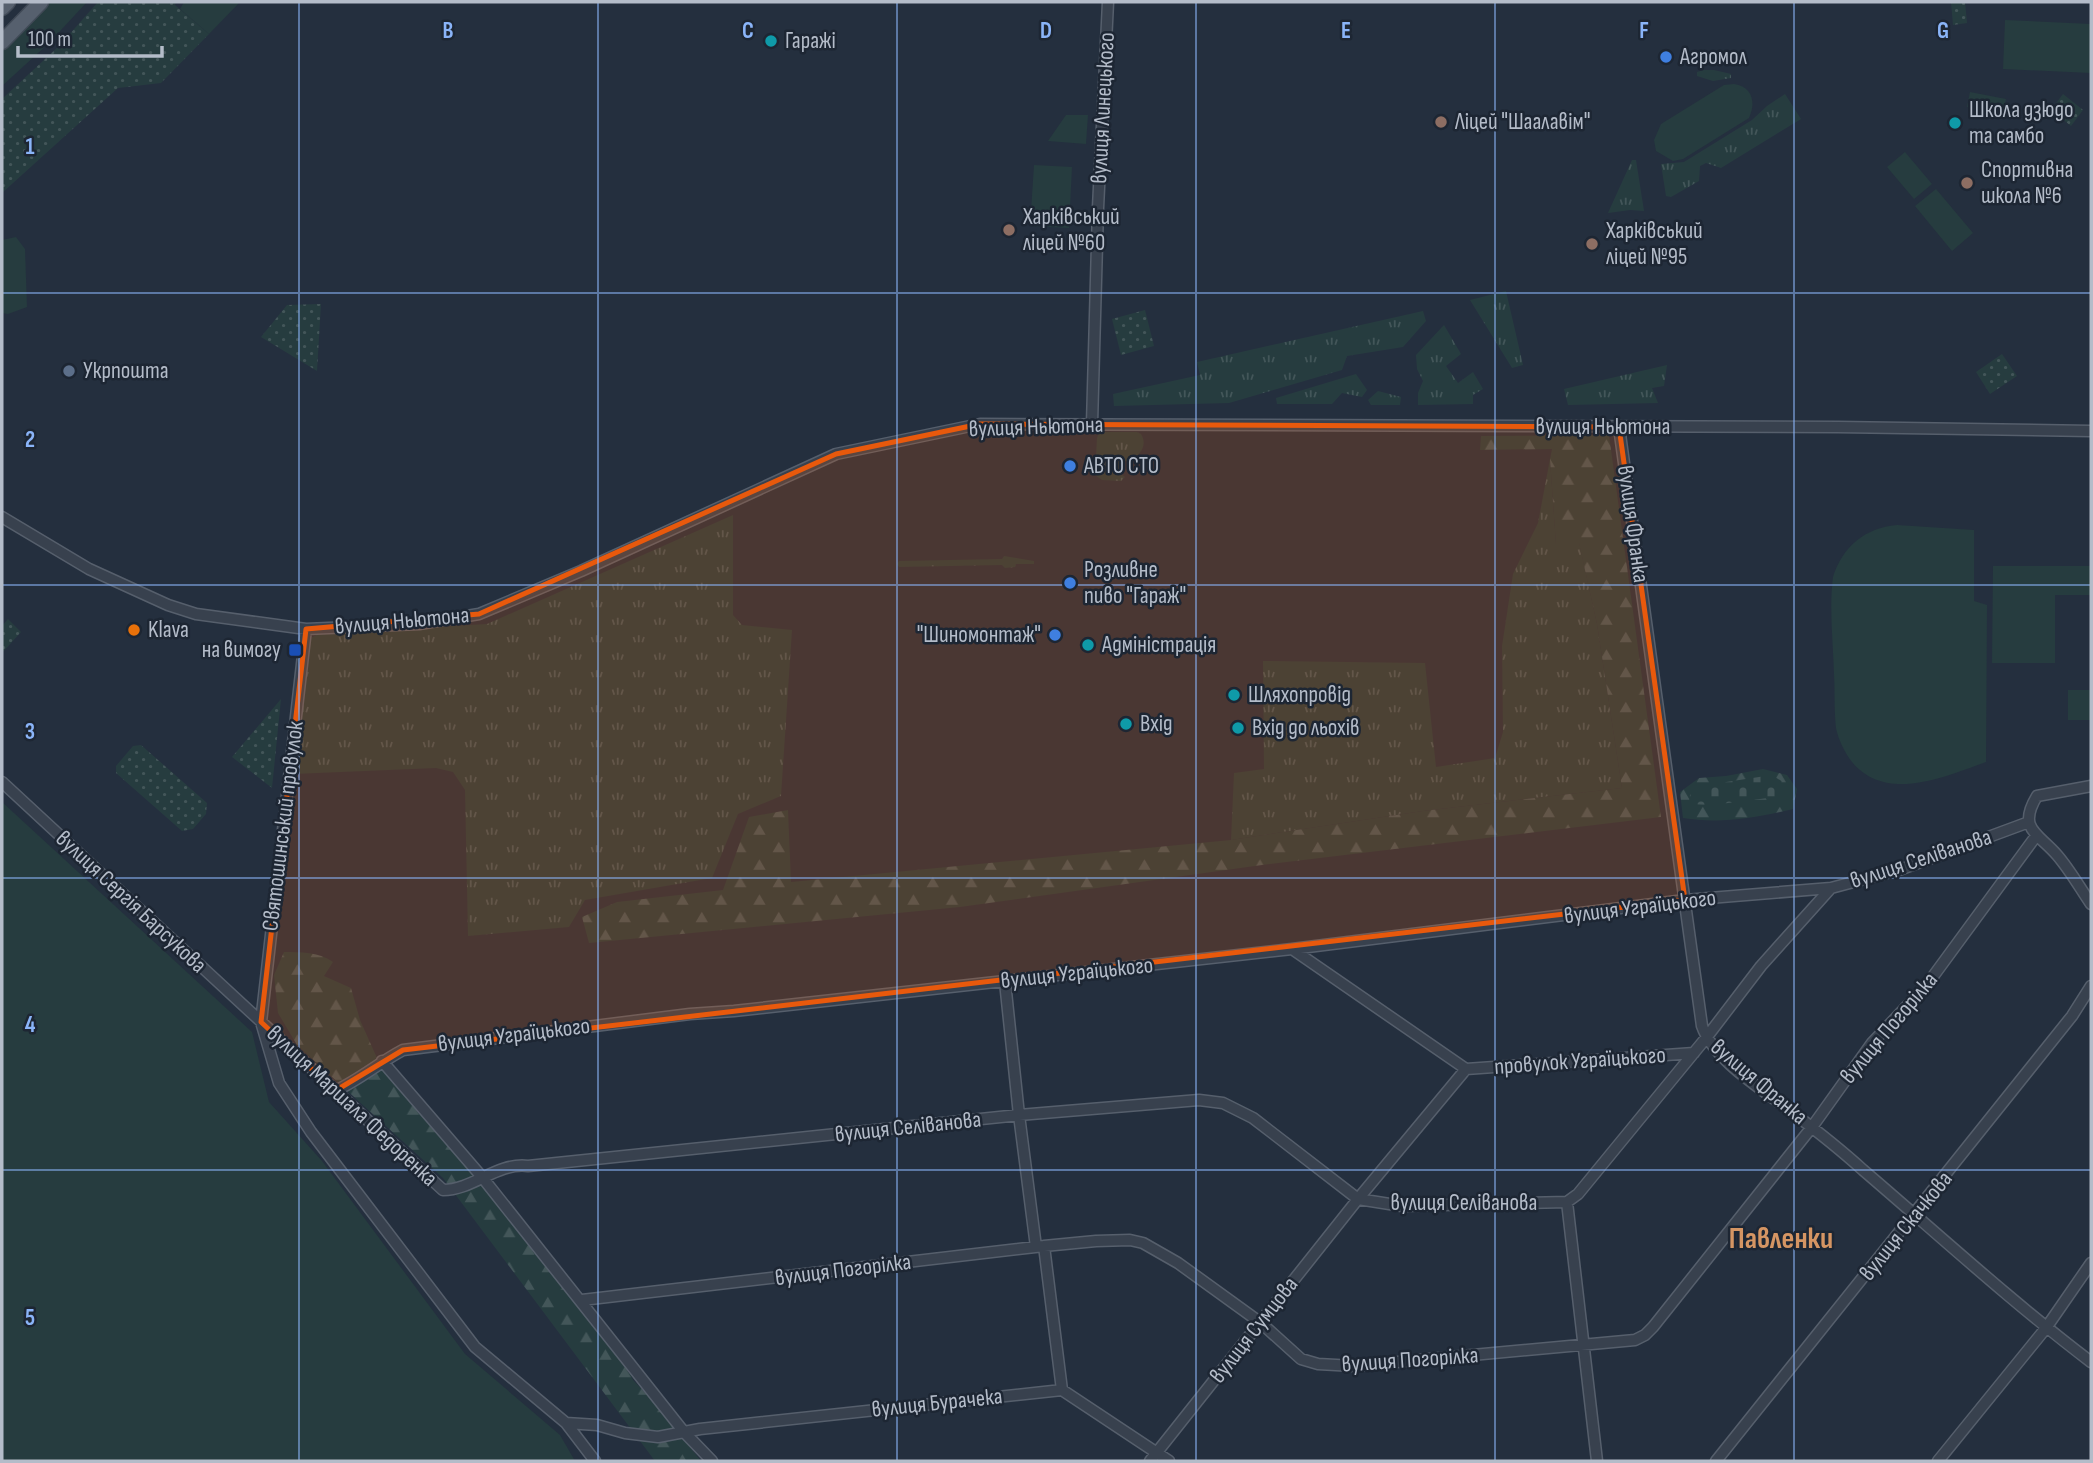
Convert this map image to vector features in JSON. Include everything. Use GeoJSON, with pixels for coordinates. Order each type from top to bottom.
{"type":"FeatureCollection","features":[{"type":"Feature","properties":{"kind":"main road"},"geometry":{"type":"LineString","coordinates":[[2,8],[8,2]]}},
{"type":"Feature","properties":{"kind":"main road"},"geometry":{"type":"LineString","coordinates":[[2,42],[41,2]]}},
{"type":"Feature","properties":{"kind":"street","name":"вулиця Линецького"},"geometry":{"type":"LineString","coordinates":[[1092,424],[1108,2]]}},
{"type":"Feature","properties":{"kind":"street","name":"вулиця Ньютона"},"geometry":{"type":"LineString","coordinates":[[2,517],[89,569],[168,604],[196,614],[306,629],[419,624],[479,614],[581,571],[836,454],[980,424],[2091,431]]}},
{"type":"Feature","properties":{"kind":"street","name":"вулиця Франка"},"geometry":{"type":"LineString","coordinates":[[1619,426],[1702,1026],[1706,1038],[1746,1077],[1812,1127],[2046,1328],[2091,1362]]}},
{"type":"Feature","properties":{"kind":"street","name":"Святошинський провулок"},"geometry":{"type":"LineString","coordinates":[[261,1022],[306,629]]}},
{"type":"Feature","properties":{"kind":"street","name":"вулиця Сергія Барсукова"},"geometry":{"type":"LineString","coordinates":[[2,782],[261,1022]]}},
{"type":"Feature","properties":{"kind":"street"},"geometry":{"type":"LineString","coordinates":[[2091,786],[2037,796],[2029,810],[2029,822],[2035,836],[2056,854],[2091,904]]}},
{"type":"Feature","properties":{"kind":"street","name":"вулиця Селіванова"},"geometry":{"type":"LineString","coordinates":[[443,1190],[453,1190],[519,1165],[1019,1115],[1199,1100],[1223,1103],[1253,1118],[1358,1199],[1402,1206],[1567,1202],[1578,1194],[1762,966],[1831,888],[1902,869],[2029,822]]}},
{"type":"Feature","properties":{"kind":"street","name":"вулиця Погорілка"},"geometry":{"type":"LineString","coordinates":[[582,1300],[1040,1247],[1130,1240],[1143,1242],[1178,1263],[1261,1323],[1301,1359],[1337,1367],[1635,1340],[1645,1335],[1812,1127],[1872,1043],[1926,986],[2035,836]]}},
{"type":"Feature","properties":{"kind":"street","name":"вулиця Уграїцького"},"geometry":{"type":"LineString","coordinates":[[335,1091],[351,1084],[403,1049],[691,1014],[734,1012],[928,990],[943,986],[1005,982],[1292,949],[1685,900],[1831,888]]}},
{"type":"Feature","properties":{"kind":"street","name":"провулок Уграїцького"},"geometry":{"type":"LineString","coordinates":[[1292,949],[1466,1069],[1693,1053]]}},
{"type":"Feature","properties":{"kind":"street"},"geometry":{"type":"LineString","coordinates":[[1005,982],[1019,1115],[1062,1390],[1154,1457],[1169,1461]]}},
{"type":"Feature","properties":{"kind":"street","name":"вулиця Скачкова"},"geometry":{"type":"LineString","coordinates":[[1716,1461],[2072,1016],[2091,986]]}},
{"type":"Feature","properties":{"kind":"street","name":"вулиця Маршала Федоренка"},"geometry":{"type":"LineString","coordinates":[[261,1022],[443,1190]]}},
{"type":"Feature","properties":{"kind":"street"},"geometry":{"type":"LineString","coordinates":[[261,1022],[279,1083],[319,1143],[475,1347],[565,1423],[595,1461]]}},
{"type":"Feature","properties":{"kind":"street"},"geometry":{"type":"LineString","coordinates":[[382,1061],[482,1177],[684,1432],[712,1461]]}},
{"type":"Feature","properties":{"kind":"street","name":"провулок Уграїцького"},"geometry":{"type":"LineString","coordinates":[[1358,1199],[1466,1069]]}},
{"type":"Feature","properties":{"kind":"street","name":"вулиця Сумцова"},"geometry":{"type":"LineString","coordinates":[[1154,1457],[1358,1199]]}},
{"type":"Feature","properties":{"kind":"street"},"geometry":{"type":"LineString","coordinates":[[1567,1202],[1597,1461]]}},
{"type":"Feature","properties":{"kind":"street"},"geometry":{"type":"LineString","coordinates":[[1938,1461],[2046,1328],[2091,1263]]}},
{"type":"Feature","properties":{"kind":"street","name":"вулиця Бурачека"},"geometry":{"type":"LineString","coordinates":[[565,1423],[597,1425],[625,1433],[658,1437],[1062,1390]]}},
{"type":"Feature","properties":{"kind":"highlighted area"},"geometry":{"type":"Polygon","coordinates":[[[980,424],[1619,427],[1685,900],[403,1050],[335,1091],[261,1022],[306,629],[479,614],[836,454],[980,424]]]}},
{"type":"Feature","properties":{"kind":"green space"},"geometry":{"type":"Polygon","coordinates":[[[47,2],[87,2],[49,43],[2,86],[2,47],[47,2]]]}},
{"type":"Feature","properties":{"kind":"green space"},"geometry":{"type":"Polygon","coordinates":[[[98,2],[176,2],[175,5],[209,34],[161,83],[118,88],[2,193],[2,99],[59,46],[98,2]]]}},
{"type":"Feature","properties":{"kind":"green space"},"geometry":{"type":"Polygon","coordinates":[[[184,2],[240,2],[209,34],[180,9],[184,2]]]}},
{"type":"Feature","properties":{"kind":"green space"},"geometry":{"type":"Polygon","coordinates":[[[1951,2],[1965,2],[1967,23],[1953,25],[1951,2]]]}},
{"type":"Feature","properties":{"kind":"green space"},"geometry":{"type":"Polygon","coordinates":[[[2005,20],[2091,24],[2091,73],[2003,69],[2005,20]]]}},
{"type":"Feature","properties":{"kind":"green space"},"geometry":{"type":"Polygon","coordinates":[[[1704,70],[1731,74],[1731,78],[1713,81],[1697,76],[1697,72],[1704,70]]]}},
{"type":"Feature","properties":{"kind":"green space"},"geometry":{"type":"Polygon","coordinates":[[[1734,84],[1745,88],[1751,96],[1749,118],[1683,159],[1673,161],[1656,151],[1654,140],[1661,124],[1724,85],[1734,84]]]}},
{"type":"Feature","properties":{"kind":"green space"},"geometry":{"type":"Polygon","coordinates":[[[1970,92],[2006,99],[2003,114],[1967,107],[1970,92]]]}},
{"type":"Feature","properties":{"kind":"green space"},"geometry":{"type":"Polygon","coordinates":[[[1785,94],[1801,119],[1721,168],[1706,163],[1700,166],[1699,181],[1671,197],[1666,196],[1661,164],[1684,162],[1752,120],[1785,94]]]}},
{"type":"Feature","properties":{"kind":"green space"},"geometry":{"type":"Polygon","coordinates":[[[2063,94],[2083,110],[2071,126],[2051,110],[2063,94]]]}},
{"type":"Feature","properties":{"kind":"green space"},"geometry":{"type":"Polygon","coordinates":[[[1066,115],[1088,115],[1086,144],[1048,141],[1066,115]]]}},
{"type":"Feature","properties":{"kind":"green space"},"geometry":{"type":"Polygon","coordinates":[[[1905,152],[1932,184],[1914,199],[1887,167],[1905,152]]]}},
{"type":"Feature","properties":{"kind":"green space"},"geometry":{"type":"Polygon","coordinates":[[[1632,160],[1636,160],[1644,211],[1608,213],[1632,160]]]}},
{"type":"Feature","properties":{"kind":"green space"},"geometry":{"type":"Polygon","coordinates":[[[1034,165],[1072,167],[1069,228],[1030,226],[1034,165]]]}},
{"type":"Feature","properties":{"kind":"green space"},"geometry":{"type":"Polygon","coordinates":[[[1936,189],[1973,233],[1952,251],[1915,206],[1936,189]]]}},
{"type":"Feature","properties":{"kind":"green space"},"geometry":{"type":"Polygon","coordinates":[[[16,237],[25,249],[27,307],[8,314],[2,313],[2,240],[16,237]]]}},
{"type":"Feature","properties":{"kind":"green space"},"geometry":{"type":"Polygon","coordinates":[[[1506,291],[1523,365],[1512,368],[1470,300],[1506,291]]]}},
{"type":"Feature","properties":{"kind":"green space"},"geometry":{"type":"Polygon","coordinates":[[[321,304],[317,371],[261,337],[287,305],[321,304]]]}},
{"type":"Feature","properties":{"kind":"green space"},"geometry":{"type":"Polygon","coordinates":[[[1145,310],[1154,346],[1121,355],[1112,319],[1145,310]]]}},
{"type":"Feature","properties":{"kind":"green space"},"geometry":{"type":"Polygon","coordinates":[[[1423,311],[1426,321],[1403,347],[1347,356],[1342,370],[1229,403],[1114,406],[1113,394],[1200,375],[1197,362],[1423,311]]]}},
{"type":"Feature","properties":{"kind":"green space"},"geometry":{"type":"Polygon","coordinates":[[[1444,325],[1461,354],[1446,366],[1458,383],[1473,372],[1483,389],[1473,395],[1473,404],[1418,405],[1418,393],[1423,381],[1417,369],[1416,355],[1444,325]]]}},
{"type":"Feature","properties":{"kind":"green space"},"geometry":{"type":"Polygon","coordinates":[[[2002,354],[2017,376],[1990,394],[1976,372],[2002,354]]]}},
{"type":"Feature","properties":{"kind":"green space"},"geometry":{"type":"Polygon","coordinates":[[[1667,365],[1664,386],[1652,388],[1658,403],[1568,405],[1564,389],[1667,365]]]}},
{"type":"Feature","properties":{"kind":"green space"},"geometry":{"type":"Polygon","coordinates":[[[1356,374],[1367,390],[1362,397],[1342,393],[1332,404],[1277,404],[1276,398],[1356,374]]]}},
{"type":"Feature","properties":{"kind":"green space"},"geometry":{"type":"Polygon","coordinates":[[[1378,391],[1401,397],[1400,405],[1371,405],[1368,400],[1378,391]]]}},
{"type":"Feature","properties":{"kind":"green space"},"geometry":{"type":"Polygon","coordinates":[[[1137,432],[1143,438],[1140,453],[1131,461],[1124,461],[1117,471],[1125,477],[1121,481],[1102,480],[1095,475],[1097,438],[1099,433],[1137,432]]]}},
{"type":"Feature","properties":{"kind":"green space"},"geometry":{"type":"Polygon","coordinates":[[[1609,435],[1661,817],[1262,865],[960,907],[589,943],[582,917],[617,902],[723,890],[749,817],[788,810],[791,882],[1231,840],[1423,811],[1622,788],[1597,624],[1579,543],[1556,545],[1550,459],[1552,449],[1480,450],[1481,436],[1609,435]]]}},
{"type":"Feature","properties":{"kind":"green space"},"geometry":{"type":"Polygon","coordinates":[[[1550,459],[1556,544],[1579,542],[1597,624],[1622,788],[1423,811],[1231,840],[1234,773],[1264,769],[1263,661],[1425,663],[1436,767],[1495,758],[1503,732],[1502,646],[1513,574],[1538,523],[1550,459]]]}},
{"type":"Feature","properties":{"kind":"green space"},"geometry":{"type":"Polygon","coordinates":[[[733,515],[733,615],[742,625],[792,630],[781,796],[738,814],[712,878],[585,900],[569,927],[468,936],[465,790],[453,772],[436,768],[293,774],[308,639],[319,634],[487,624],[733,515]]]}},
{"type":"Feature","properties":{"kind":"green space"},"geometry":{"type":"Polygon","coordinates":[[[1897,525],[1974,530],[1974,601],[1987,605],[1986,762],[1934,779],[1898,784],[1881,781],[1866,774],[1852,762],[1840,741],[1835,721],[1831,613],[1833,577],[1849,548],[1875,530],[1897,525]]]}},
{"type":"Feature","properties":{"kind":"green space"},"geometry":{"type":"Polygon","coordinates":[[[1004,556],[1034,561],[1034,564],[1016,564],[1015,567],[1005,568],[1002,565],[899,567],[897,564],[899,561],[1002,559],[1004,556]]]}},
{"type":"Feature","properties":{"kind":"green space"},"geometry":{"type":"Polygon","coordinates":[[[1993,566],[2091,566],[2091,595],[2055,595],[2055,663],[1992,663],[1993,566]]]}},
{"type":"Feature","properties":{"kind":"green space"},"geometry":{"type":"Polygon","coordinates":[[[8,619],[21,632],[2,653],[2,626],[8,619]]]}},
{"type":"Feature","properties":{"kind":"green space"},"geometry":{"type":"Polygon","coordinates":[[[2068,690],[2091,690],[2091,720],[2068,720],[2068,690]]]}},
{"type":"Feature","properties":{"kind":"green space"},"geometry":{"type":"Polygon","coordinates":[[[281,699],[272,788],[232,757],[281,699]]]}},
{"type":"Feature","properties":{"kind":"green space"},"geometry":{"type":"Polygon","coordinates":[[[141,745],[207,803],[206,814],[193,829],[182,831],[116,773],[116,766],[133,746],[141,745]]]}},
{"type":"Feature","properties":{"kind":"green space"},"geometry":{"type":"Polygon","coordinates":[[[1763,769],[1787,775],[1797,789],[1793,809],[1738,819],[1683,818],[1680,792],[1699,778],[1763,769]]]}},
{"type":"Feature","properties":{"kind":"green space"},"geometry":{"type":"Polygon","coordinates":[[[1772,775],[1786,784],[1784,796],[1712,805],[1689,804],[1690,795],[1700,786],[1772,775]]]}},
{"type":"Feature","properties":{"kind":"green space"},"geometry":{"type":"Polygon","coordinates":[[[2,802],[252,1032],[269,1102],[322,1161],[465,1354],[560,1435],[575,1461],[2,1461],[2,802]]]}},
{"type":"Feature","properties":{"kind":"green space"},"geometry":{"type":"Polygon","coordinates":[[[284,952],[316,954],[333,962],[324,976],[351,988],[360,1020],[377,1058],[440,1127],[625,1363],[633,1380],[701,1461],[655,1461],[443,1178],[297,1045],[278,1013],[274,975],[284,952]]]}},
{"type":"Feature","properties":{"kind":"place","name":"Гаражі"},"geometry":{"type":"Point","coordinates":[771,41]}},
{"type":"Feature","properties":{"kind":"place","name":"Агромол"},"geometry":{"type":"Point","coordinates":[1666,57]}},
{"type":"Feature","properties":{"kind":"place","name":"Ліцей \"Шаалавім\""},"geometry":{"type":"Point","coordinates":[1441,122]}},
{"type":"Feature","properties":{"kind":"place","name":"Школа дзюдо та самбо"},"geometry":{"type":"Point","coordinates":[1955,123]}},
{"type":"Feature","properties":{"kind":"place","name":"Спортивна школа №6"},"geometry":{"type":"Point","coordinates":[1967,183]}},
{"type":"Feature","properties":{"kind":"place","name":"Харківський ліцей №60"},"geometry":{"type":"Point","coordinates":[1009,230]}},
{"type":"Feature","properties":{"kind":"place","name":"Харківський ліцей №95"},"geometry":{"type":"Point","coordinates":[1592,244]}},
{"type":"Feature","properties":{"kind":"place","name":"Укрпошта"},"geometry":{"type":"Point","coordinates":[69,371]}},
{"type":"Feature","properties":{"kind":"place","name":"АВТО СТО"},"geometry":{"type":"Point","coordinates":[1070,466]}},
{"type":"Feature","properties":{"kind":"place","name":"Розливне пиво \"Гараж\""},"geometry":{"type":"Point","coordinates":[1070,583]}},
{"type":"Feature","properties":{"kind":"place","name":"Klava"},"geometry":{"type":"Point","coordinates":[134,630]}},
{"type":"Feature","properties":{"kind":"place","name":"\"Шиномонтаж\""},"geometry":{"type":"Point","coordinates":[1055,635]}},
{"type":"Feature","properties":{"kind":"place","name":"Адміністрація"},"geometry":{"type":"Point","coordinates":[1088,645]}},
{"type":"Feature","properties":{"kind":"place","name":"на вимогу"},"geometry":{"type":"Point","coordinates":[295,650]}},
{"type":"Feature","properties":{"kind":"place","name":"Шляхопровід"},"geometry":{"type":"Point","coordinates":[1234,695]}},
{"type":"Feature","properties":{"kind":"place","name":"Вхід"},"geometry":{"type":"Point","coordinates":[1126,724]}},
{"type":"Feature","properties":{"kind":"place","name":"Вхід до льохів"},"geometry":{"type":"Point","coordinates":[1238,728]}},
{"type":"Feature","properties":{"kind":"district","name":"Павленки"},"geometry":{"type":"Point","coordinates":[1781,1239]}}]}
